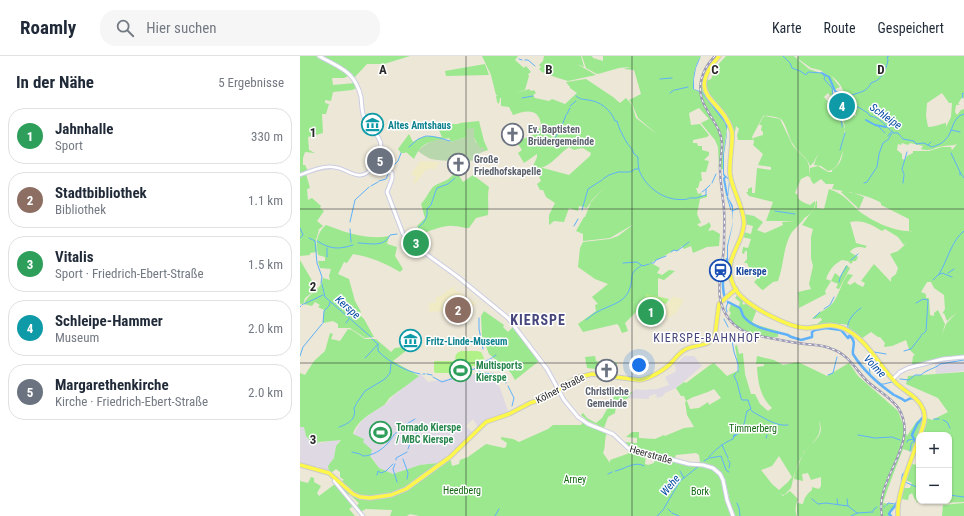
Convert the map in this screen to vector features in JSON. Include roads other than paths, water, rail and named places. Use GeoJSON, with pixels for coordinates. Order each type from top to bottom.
{"type":"FeatureCollection","features":[{"type":"Feature","properties":{"kind":"main road"},"geometry":{"type":"LineString","coordinates":[[319,56],[348,72],[355,80],[360,96],[364,119],[378,135],[381,146],[381,151],[374,160],[372,167],[392,173],[392,179],[387,192],[406,238],[458,277],[508,318],[547,369],[558,390]]}},
{"type":"Feature","properties":{"kind":"main road"},"geometry":{"type":"LineString","coordinates":[[719,56],[709,70],[705,78],[704,86],[707,95],[723,114],[732,132],[730,175],[743,214],[744,222],[742,232],[731,258],[731,275],[736,289],[748,302],[768,315],[788,324],[801,328],[832,325],[851,332],[863,342],[893,379],[918,401],[923,408],[925,417],[921,432]]}},
{"type":"Feature","properties":{"kind":"main road","name":"Kölner Straße"},"geometry":{"type":"LineString","coordinates":[[300,464],[328,473],[358,497],[370,498],[403,491],[450,457],[486,422],[512,413],[530,403],[548,397],[574,379],[590,374],[638,380],[644,379],[669,365],[684,350],[699,347],[711,341],[715,337],[718,307],[725,298],[736,289]]}},
{"type":"Feature","properties":{"kind":"main road"},"geometry":{"type":"LineString","coordinates":[[893,379],[900,372],[908,368],[943,359],[964,357]]}},
{"type":"Feature","properties":{"kind":"main road"},"geometry":{"type":"LineString","coordinates":[[556,386],[564,386]]}},
{"type":"Feature","properties":{"kind":"main road","name":"Heerstraße"},"geometry":{"type":"LineString","coordinates":[[558,390],[569,408],[578,417],[585,422],[613,434],[628,448],[689,464],[706,465],[716,470],[724,483],[733,516]]}},
{"type":"Feature","properties":{"kind":"main road"},"geometry":{"type":"LineString","coordinates":[[898,516],[898,506],[916,447]]}},
{"type":"Feature","properties":{"kind":"street"},"geometry":{"type":"LineString","coordinates":[[300,175],[331,167],[338,167],[356,175],[364,174],[372,167]]}},
{"type":"Feature","properties":{"kind":"street"},"geometry":{"type":"LineString","coordinates":[[335,478],[334,481],[363,516]]}},
{"type":"Feature","properties":{"kind":"water"},"geometry":{"type":"Polygon","coordinates":[[[701,56],[696,68],[694,89],[702,92],[723,118],[727,125],[727,131],[725,123],[702,93],[693,89],[694,72],[701,56]]]}},
{"type":"Feature","properties":{"kind":"water"},"geometry":{"type":"Polygon","coordinates":[[[727,131],[724,154],[724,174],[730,180],[728,197],[733,206],[733,222],[732,208],[726,193],[728,194],[729,180],[723,175],[723,155],[727,131]]]}},
{"type":"Feature","properties":{"kind":"water"},"geometry":{"type":"Polygon","coordinates":[[[733,222],[728,246],[728,262],[727,246],[733,222]]]}},
{"type":"Feature","properties":{"kind":"waterway","name":"Schleipe"},"geometry":{"type":"LineString","coordinates":[[783,56],[790,63],[792,68],[806,75],[808,72],[822,73],[825,77],[824,79],[832,88],[833,96],[852,108],[858,107],[870,116],[880,120],[893,133],[898,133],[903,139],[914,141],[916,144],[924,143],[932,147],[939,144],[948,137],[957,118],[964,114]]}},
{"type":"Feature","properties":{"kind":"waterway"},"geometry":{"type":"LineString","coordinates":[[845,102],[852,95],[865,90],[871,83],[875,82],[881,77],[886,67],[888,60],[887,57],[889,56]]}},
{"type":"Feature","properties":{"kind":"waterway"},"geometry":{"type":"LineString","coordinates":[[525,60],[528,60],[535,66]]}},
{"type":"Feature","properties":{"kind":"waterway","name":"Schleipe"},"geometry":{"type":"LineString","coordinates":[[822,73],[829,77],[835,91],[840,94]]}},
{"type":"Feature","properties":{"kind":"waterway"},"geometry":{"type":"LineString","coordinates":[[660,79],[672,78]]}},
{"type":"Feature","properties":{"kind":"waterway"},"geometry":{"type":"LineString","coordinates":[[675,90],[688,87]]}},
{"type":"Feature","properties":{"kind":"waterway"},"geometry":{"type":"LineString","coordinates":[[670,93],[674,90]]}},
{"type":"Feature","properties":{"kind":"waterway"},"geometry":{"type":"LineString","coordinates":[[962,98],[962,94],[964,93]]}},
{"type":"Feature","properties":{"kind":"waterway"},"geometry":{"type":"LineString","coordinates":[[522,98],[533,96]]}},
{"type":"Feature","properties":{"kind":"waterway"},"geometry":{"type":"LineString","coordinates":[[576,96],[581,99],[597,102],[611,113],[615,121],[617,121],[627,143],[634,154],[638,157],[638,165],[642,177],[652,188],[658,193],[672,199],[688,199]]}},
{"type":"Feature","properties":{"kind":"waterway"},"geometry":{"type":"LineString","coordinates":[[570,106],[576,101]]}},
{"type":"Feature","properties":{"kind":"waterway"},"geometry":{"type":"LineString","coordinates":[[567,114],[570,108]]}},
{"type":"Feature","properties":{"kind":"waterway"},"geometry":{"type":"LineString","coordinates":[[548,144],[557,135],[566,115]]}},
{"type":"Feature","properties":{"kind":"waterway"},"geometry":{"type":"LineString","coordinates":[[840,117],[842,127]]}},
{"type":"Feature","properties":{"kind":"waterway"},"geometry":{"type":"LineString","coordinates":[[866,120],[875,125],[886,127]]}},
{"type":"Feature","properties":{"kind":"waterway"},"geometry":{"type":"LineString","coordinates":[[878,126],[885,133]]}},
{"type":"Feature","properties":{"kind":"waterway"},"geometry":{"type":"LineString","coordinates":[[951,130],[960,132]]}},
{"type":"Feature","properties":{"kind":"waterway","name":"Schleipe"},"geometry":{"type":"LineString","coordinates":[[888,136],[891,132]]}},
{"type":"Feature","properties":{"kind":"waterway"},"geometry":{"type":"LineString","coordinates":[[840,150],[845,133]]}},
{"type":"Feature","properties":{"kind":"waterway","name":"Schleipe"},"geometry":{"type":"LineString","coordinates":[[889,138],[892,133]]}},
{"type":"Feature","properties":{"kind":"waterway"},"geometry":{"type":"LineString","coordinates":[[409,147],[418,139],[426,136],[450,141]]}},
{"type":"Feature","properties":{"kind":"waterway"},"geometry":{"type":"LineString","coordinates":[[864,183],[867,182],[877,167],[879,154],[883,143],[889,139]]}},
{"type":"Feature","properties":{"kind":"waterway","name":"Schleipe"},"geometry":{"type":"LineString","coordinates":[[928,145],[931,142]]}},
{"type":"Feature","properties":{"kind":"waterway"},"geometry":{"type":"LineString","coordinates":[[904,174],[902,169],[907,152]]}},
{"type":"Feature","properties":{"kind":"waterway"},"geometry":{"type":"LineString","coordinates":[[394,165],[398,161],[401,153]]}},
{"type":"Feature","properties":{"kind":"waterway"},"geometry":{"type":"LineString","coordinates":[[951,153],[960,175]]}},
{"type":"Feature","properties":{"kind":"waterway"},"geometry":{"type":"LineString","coordinates":[[603,179],[618,172],[630,172],[635,169],[639,169]]}},
{"type":"Feature","properties":{"kind":"waterway"},"geometry":{"type":"LineString","coordinates":[[379,181],[386,179],[389,172]]}},
{"type":"Feature","properties":{"kind":"waterway"},"geometry":{"type":"LineString","coordinates":[[960,172],[964,178]]}},
{"type":"Feature","properties":{"kind":"waterway"},"geometry":{"type":"LineString","coordinates":[[712,183],[716,174]]}},
{"type":"Feature","properties":{"kind":"waterway"},"geometry":{"type":"LineString","coordinates":[[903,183],[904,175]]}},
{"type":"Feature","properties":{"kind":"waterway","name":"Volme"},"geometry":{"type":"LineString","coordinates":[[725,177],[724,179],[727,195]]}},
{"type":"Feature","properties":{"kind":"waterway"},"geometry":{"type":"LineString","coordinates":[[419,227],[426,219],[427,209],[431,205],[437,188],[448,184],[455,178]]}},
{"type":"Feature","properties":{"kind":"waterway"},"geometry":{"type":"LineString","coordinates":[[582,210],[588,189],[602,180]]}},
{"type":"Feature","properties":{"kind":"waterway"},"geometry":{"type":"LineString","coordinates":[[371,186],[378,182]]}},
{"type":"Feature","properties":{"kind":"waterway"},"geometry":{"type":"LineString","coordinates":[[689,198],[696,198],[706,195],[706,189],[710,185]]}},
{"type":"Feature","properties":{"kind":"waterway"},"geometry":{"type":"LineString","coordinates":[[350,222],[355,200],[369,187]]}},
{"type":"Feature","properties":{"kind":"waterway"},"geometry":{"type":"LineString","coordinates":[[702,192],[706,189]]}},
{"type":"Feature","properties":{"kind":"waterway","name":"Volme"},"geometry":{"type":"LineString","coordinates":[[727,197],[731,210]]}},
{"type":"Feature","properties":{"kind":"waterway","name":"Volme"},"geometry":{"type":"LineString","coordinates":[[732,211],[739,208]]}},
{"type":"Feature","properties":{"kind":"waterway"},"geometry":{"type":"LineString","coordinates":[[775,211],[795,214]]}},
{"type":"Feature","properties":{"kind":"waterway"},"geometry":{"type":"LineString","coordinates":[[574,226],[578,219]]}},
{"type":"Feature","properties":{"kind":"waterway","name":"Kerspe"},"geometry":{"type":"LineString","coordinates":[[300,228],[303,235],[300,238]]}},
{"type":"Feature","properties":{"kind":"waterway"},"geometry":{"type":"LineString","coordinates":[[350,229],[351,242]]}},
{"type":"Feature","properties":{"kind":"waterway"},"geometry":{"type":"LineString","coordinates":[[939,274],[953,245],[964,231]]}},
{"type":"Feature","properties":{"kind":"waterway"},"geometry":{"type":"LineString","coordinates":[[358,243],[376,244],[384,242],[390,235],[397,234]]}},
{"type":"Feature","properties":{"kind":"waterway","name":"Kerspe"},"geometry":{"type":"LineString","coordinates":[[309,238],[315,241],[317,263],[322,277],[321,283]]}},
{"type":"Feature","properties":{"kind":"waterway"},"geometry":{"type":"LineString","coordinates":[[317,241],[334,248],[343,248],[353,245]]}},
{"type":"Feature","properties":{"kind":"waterway"},"geometry":{"type":"LineString","coordinates":[[671,252],[674,250],[677,251],[689,242]]}},
{"type":"Feature","properties":{"kind":"waterway"},"geometry":{"type":"LineString","coordinates":[[327,248],[327,257]]}},
{"type":"Feature","properties":{"kind":"waterway"},"geometry":{"type":"LineString","coordinates":[[851,260],[858,254]]}},
{"type":"Feature","properties":{"kind":"waterway"},"geometry":{"type":"LineString","coordinates":[[651,263],[654,263],[656,260],[666,256]]}},
{"type":"Feature","properties":{"kind":"waterway","name":"Volme"},"geometry":{"type":"LineString","coordinates":[[725,299],[723,280],[728,265],[727,259]]}},
{"type":"Feature","properties":{"kind":"waterway"},"geometry":{"type":"LineString","coordinates":[[623,263],[637,262],[641,265]]}},
{"type":"Feature","properties":{"kind":"waterway"},"geometry":{"type":"LineString","coordinates":[[632,276],[634,271],[642,265],[649,264]]}},
{"type":"Feature","properties":{"kind":"waterway"},"geometry":{"type":"LineString","coordinates":[[839,282],[841,275],[847,266]]}},
{"type":"Feature","properties":{"kind":"waterway"},"geometry":{"type":"LineString","coordinates":[[948,273],[954,269]]}},
{"type":"Feature","properties":{"kind":"waterway"},"geometry":{"type":"LineString","coordinates":[[933,280],[942,273],[952,277]]}},
{"type":"Feature","properties":{"kind":"waterway"},"geometry":{"type":"LineString","coordinates":[[586,320],[625,297],[631,286],[632,277]]}},
{"type":"Feature","properties":{"kind":"waterway","name":"Kerspe"},"geometry":{"type":"LineString","coordinates":[[322,284],[325,297],[371,337]]}},
{"type":"Feature","properties":{"kind":"waterway"},"geometry":{"type":"LineString","coordinates":[[304,304],[323,295]]}},
{"type":"Feature","properties":{"kind":"waterway"},"geometry":{"type":"LineString","coordinates":[[824,309],[830,305],[834,297]]}},
{"type":"Feature","properties":{"kind":"waterway"},"geometry":{"type":"LineString","coordinates":[[916,303],[923,299],[928,300],[926,331],[923,334]]}},
{"type":"Feature","properties":{"kind":"waterway"},"geometry":{"type":"LineString","coordinates":[[323,323],[324,311],[329,306],[330,302]]}},
{"type":"Feature","properties":{"kind":"waterway","name":"Wehe"},"geometry":{"type":"LineString","coordinates":[[727,312],[726,308],[728,302]]}},
{"type":"Feature","properties":{"kind":"waterway","name":"Volme"},"geometry":{"type":"LineString","coordinates":[[728,302],[740,308],[744,317],[758,327],[801,340],[812,337],[812,332],[815,330],[826,328],[841,330],[848,338],[850,336],[852,338],[854,342],[853,354],[872,376],[894,395],[905,401],[911,398],[914,399]]}},
{"type":"Feature","properties":{"kind":"waterway"},"geometry":{"type":"LineString","coordinates":[[848,329],[848,323],[851,317],[861,308]]}},
{"type":"Feature","properties":{"kind":"waterway"},"geometry":{"type":"LineString","coordinates":[[814,318],[820,312]]}},
{"type":"Feature","properties":{"kind":"waterway"},"geometry":{"type":"LineString","coordinates":[[479,318],[479,329],[483,349]]}},
{"type":"Feature","properties":{"kind":"waterway","name":"Kerspe"},"geometry":{"type":"LineString","coordinates":[[346,323],[349,319]]}},
{"type":"Feature","properties":{"kind":"waterway","name":"Wehe"},"geometry":{"type":"LineString","coordinates":[[724,319],[728,327]]}},
{"type":"Feature","properties":{"kind":"waterway"},"geometry":{"type":"LineString","coordinates":[[300,356],[303,347],[322,324]]}},
{"type":"Feature","properties":{"kind":"waterway","name":"Volme"},"geometry":{"type":"LineString","coordinates":[[847,337],[850,334]]}},
{"type":"Feature","properties":{"kind":"waterway","name":"Wehe"},"geometry":{"type":"LineString","coordinates":[[731,335],[738,364],[738,372]]}},
{"type":"Feature","properties":{"kind":"waterway"},"geometry":{"type":"LineString","coordinates":[[904,351],[911,349],[921,336]]}},
{"type":"Feature","properties":{"kind":"waterway","name":"Kerspe"},"geometry":{"type":"LineString","coordinates":[[372,339],[378,344],[378,351],[387,359],[398,366],[420,374]]}},
{"type":"Feature","properties":{"kind":"waterway"},"geometry":{"type":"LineString","coordinates":[[365,358],[378,344]]}},
{"type":"Feature","properties":{"kind":"waterway"},"geometry":{"type":"LineString","coordinates":[[874,352],[886,354]]}},
{"type":"Feature","properties":{"kind":"waterway"},"geometry":{"type":"LineString","coordinates":[[869,361],[870,355]]}},
{"type":"Feature","properties":{"kind":"waterway"},"geometry":{"type":"LineString","coordinates":[[828,375],[833,373],[837,357]]}},
{"type":"Feature","properties":{"kind":"waterway"},"geometry":{"type":"LineString","coordinates":[[486,361],[492,358]]}},
{"type":"Feature","properties":{"kind":"waterway"},"geometry":{"type":"LineString","coordinates":[[900,379],[909,380],[915,375],[921,375],[940,364],[964,360]]}},
{"type":"Feature","properties":{"kind":"waterway"},"geometry":{"type":"LineString","coordinates":[[477,368],[483,368],[485,362]]}},
{"type":"Feature","properties":{"kind":"waterway"},"geometry":{"type":"LineString","coordinates":[[356,404],[365,391],[385,379],[390,373],[391,363]]}},
{"type":"Feature","properties":{"kind":"waterway","name":"Volme"},"geometry":{"type":"LineString","coordinates":[[869,363],[870,375]]}},
{"type":"Feature","properties":{"kind":"waterway","name":"Kerspe"},"geometry":{"type":"LineString","coordinates":[[471,370],[477,368],[478,370]]}},
{"type":"Feature","properties":{"kind":"waterway","name":"Kerspe"},"geometry":{"type":"LineString","coordinates":[[433,377],[442,382],[460,376],[468,376],[470,371]]}},
{"type":"Feature","properties":{"kind":"waterway","name":"Kerspe"},"geometry":{"type":"LineString","coordinates":[[479,371],[504,378],[506,383]]}},
{"type":"Feature","properties":{"kind":"waterway","name":"Wehe"},"geometry":{"type":"LineString","coordinates":[[709,457],[720,446],[733,439],[734,436],[740,432],[744,426],[747,411],[751,409],[748,400],[742,400],[741,398],[734,376],[736,373]]}},
{"type":"Feature","properties":{"kind":"waterway","name":"Kerspe"},"geometry":{"type":"LineString","coordinates":[[427,374],[432,375]]}},
{"type":"Feature","properties":{"kind":"waterway","name":"Volme"},"geometry":{"type":"LineString","coordinates":[[881,384],[892,382]]}},
{"type":"Feature","properties":{"kind":"waterway","name":"Kerspe"},"geometry":{"type":"LineString","coordinates":[[508,386],[514,398],[512,406]]}},
{"type":"Feature","properties":{"kind":"waterway"},"geometry":{"type":"LineString","coordinates":[[339,427],[348,423],[353,418],[355,412],[354,408],[356,405]]}},
{"type":"Feature","properties":{"kind":"waterway","name":"Volme"},"geometry":{"type":"LineString","coordinates":[[915,444],[912,435],[917,424],[924,416],[921,407]]}},
{"type":"Feature","properties":{"kind":"waterway"},"geometry":{"type":"LineString","coordinates":[[751,410],[774,423],[779,425],[788,425]]}},
{"type":"Feature","properties":{"kind":"waterway"},"geometry":{"type":"LineString","coordinates":[[404,428],[405,425],[415,419]]}},
{"type":"Feature","properties":{"kind":"waterway"},"geometry":{"type":"LineString","coordinates":[[934,419],[939,419]]}},
{"type":"Feature","properties":{"kind":"waterway"},"geometry":{"type":"LineString","coordinates":[[943,420],[947,422],[950,428]]}},
{"type":"Feature","properties":{"kind":"waterway"},"geometry":{"type":"LineString","coordinates":[[352,452],[363,456],[373,454],[383,448],[395,434],[401,430]]}},
{"type":"Feature","properties":{"kind":"waterway"},"geometry":{"type":"LineString","coordinates":[[414,438],[417,432]]}},
{"type":"Feature","properties":{"kind":"waterway"},"geometry":{"type":"LineString","coordinates":[[858,435],[875,438],[892,437],[900,440]]}},
{"type":"Feature","properties":{"kind":"waterway","name":"Volme"},"geometry":{"type":"LineString","coordinates":[[907,442],[908,440],[915,439]]}},
{"type":"Feature","properties":{"kind":"waterway","name":"Volme"},"geometry":{"type":"LineString","coordinates":[[911,444],[914,440]]}},
{"type":"Feature","properties":{"kind":"waterway"},"geometry":{"type":"LineString","coordinates":[[408,449],[411,441]]}},
{"type":"Feature","properties":{"kind":"waterway"},"geometry":{"type":"LineString","coordinates":[[722,445],[728,458]]}},
{"type":"Feature","properties":{"kind":"waterway","name":"Volme"},"geometry":{"type":"LineString","coordinates":[[910,451],[911,445]]}},
{"type":"Feature","properties":{"kind":"waterway"},"geometry":{"type":"LineString","coordinates":[[396,460],[396,458],[407,452]]}},
{"type":"Feature","properties":{"kind":"waterway"},"geometry":{"type":"LineString","coordinates":[[710,458],[721,456],[726,470],[729,472]]}},
{"type":"Feature","properties":{"kind":"waterway","name":"Wehe"},"geometry":{"type":"LineString","coordinates":[[704,461],[709,458]]}},
{"type":"Feature","properties":{"kind":"waterway"},"geometry":{"type":"LineString","coordinates":[[403,459],[408,473],[407,479]]}},
{"type":"Feature","properties":{"kind":"waterway"},"geometry":{"type":"LineString","coordinates":[[728,460],[730,463],[729,468]]}},
{"type":"Feature","properties":{"kind":"waterway"},"geometry":{"type":"LineString","coordinates":[[377,475],[378,471],[381,473],[386,471],[393,464]]}},
{"type":"Feature","properties":{"kind":"waterway"},"geometry":{"type":"LineString","coordinates":[[395,464],[393,469],[397,482]]}},
{"type":"Feature","properties":{"kind":"waterway"},"geometry":{"type":"LineString","coordinates":[[615,471],[637,464],[644,466]]}},
{"type":"Feature","properties":{"kind":"waterway","name":"Wehe"},"geometry":{"type":"LineString","coordinates":[[657,516],[663,510],[680,481],[699,466]]}},
{"type":"Feature","properties":{"kind":"waterway","name":"Wehe"},"geometry":{"type":"LineString","coordinates":[[680,471],[684,478]]}},
{"type":"Feature","properties":{"kind":"waterway"},"geometry":{"type":"LineString","coordinates":[[608,474],[612,472]]}},
{"type":"Feature","properties":{"kind":"waterway","name":"Volme"},"geometry":{"type":"LineString","coordinates":[[902,482],[903,475],[906,472]]}},
{"type":"Feature","properties":{"kind":"waterway"},"geometry":{"type":"LineString","coordinates":[[905,482],[916,487]]}},
{"type":"Feature","properties":{"kind":"waterway"},"geometry":{"type":"LineString","coordinates":[[952,495],[964,497]]}},
{"type":"Feature","properties":{"kind":"waterway"},"geometry":{"type":"LineString","coordinates":[[812,499],[818,504],[826,503],[848,506]]}},
{"type":"Feature","properties":{"kind":"waterway"},"geometry":{"type":"LineString","coordinates":[[837,499],[838,505]]}},
{"type":"Feature","properties":{"kind":"waterway"},"geometry":{"type":"LineString","coordinates":[[847,499],[848,506],[857,513]]}},
{"type":"Feature","properties":{"kind":"waterway"},"geometry":{"type":"LineString","coordinates":[[887,505],[888,503],[895,504],[897,502]]}},
{"type":"Feature","properties":{"kind":"waterway","name":"Volme"},"geometry":{"type":"LineString","coordinates":[[891,516],[889,514],[897,502]]}},
{"type":"Feature","properties":{"kind":"waterway"},"geometry":{"type":"LineString","coordinates":[[737,503],[740,516]]}},
{"type":"Feature","properties":{"kind":"waterway"},"geometry":{"type":"LineString","coordinates":[[873,511],[877,507]]}},
{"type":"Feature","properties":{"kind":"waterway"},"geometry":{"type":"LineString","coordinates":[[495,516],[499,509]]}},
{"type":"Feature","properties":{"kind":"waterway"},"geometry":{"type":"LineString","coordinates":[[668,509],[671,512]]}},
{"type":"Feature","properties":{"kind":"waterway"},"geometry":{"type":"LineString","coordinates":[[851,516],[857,513],[873,512]]}},
{"type":"Feature","properties":{"kind":"waterway"},"geometry":{"type":"LineString","coordinates":[[672,513],[679,516]]}},
{"type":"Feature","properties":{"kind":"railway"},"geometry":{"type":"LineString","coordinates":[[715,56],[703,74],[700,87],[703,101],[718,129],[722,143],[720,173],[724,205],[724,251],[719,288],[721,303],[729,320],[735,326],[749,333],[790,342],[822,346],[838,351],[847,358],[867,381],[896,405],[904,422],[904,436],[901,449],[884,489],[881,502],[882,516]]}},
{"type":"Feature","properties":{"kind":"place","name":"Schleipe-Hammer"},"geometry":{"type":"Point","coordinates":[842,106]}},
{"type":"Feature","properties":{"kind":"place","name":"Altes Amtshaus"},"geometry":{"type":"Point","coordinates":[373,125]}},
{"type":"Feature","properties":{"kind":"place","name":"Ev. Baptisten Brüdergemeinde"},"geometry":{"type":"Point","coordinates":[512,135]}},
{"type":"Feature","properties":{"kind":"place","name":"Margarethenkirche"},"geometry":{"type":"Point","coordinates":[380,161]}},
{"type":"Feature","properties":{"kind":"place","name":"Große Friedhofskapelle"},"geometry":{"type":"Point","coordinates":[458,165]}},
{"type":"Feature","properties":{"kind":"place","name":"Vitalis"},"geometry":{"type":"Point","coordinates":[416,243]}},
{"type":"Feature","properties":{"kind":"place","name":"Kierspe"},"geometry":{"type":"Point","coordinates":[720,271]}},
{"type":"Feature","properties":{"kind":"place","name":"Stadtbibliothek"},"geometry":{"type":"Point","coordinates":[458,310]}},
{"type":"Feature","properties":{"kind":"place","name":"Jahnhalle"},"geometry":{"type":"Point","coordinates":[651,312]}},
{"type":"Feature","properties":{"kind":"place","name":"Fritz-Linde-Museum"},"geometry":{"type":"Point","coordinates":[411,341]}},
{"type":"Feature","properties":{"kind":"place","name":"Multisports Kierspe"},"geometry":{"type":"Point","coordinates":[461,371]}},
{"type":"Feature","properties":{"kind":"place","name":"Christliche Gemeinde"},"geometry":{"type":"Point","coordinates":[607,371]}},
{"type":"Feature","properties":{"kind":"place","name":"Tornado Kierspe / MBC Kierspe"},"geometry":{"type":"Point","coordinates":[381,433]}},
{"type":"Feature","properties":{"kind":"district","name":"KIERSPE"},"geometry":{"type":"Point","coordinates":[538,320]}},
{"type":"Feature","properties":{"kind":"district","name":"KIERSPE-BAHNHOF"},"geometry":{"type":"Point","coordinates":[707,338]}},
{"type":"Feature","properties":{"kind":"park label","name":"Timmerberg"},"geometry":{"type":"Point","coordinates":[753,428]}},
{"type":"Feature","properties":{"kind":"park label","name":"Arney"},"geometry":{"type":"Point","coordinates":[575,479]}},
{"type":"Feature","properties":{"kind":"park label","name":"Heedberg"},"geometry":{"type":"Point","coordinates":[462,490]}},
{"type":"Feature","properties":{"kind":"park label","name":"Bork"},"geometry":{"type":"Point","coordinates":[700,491]}}]}
